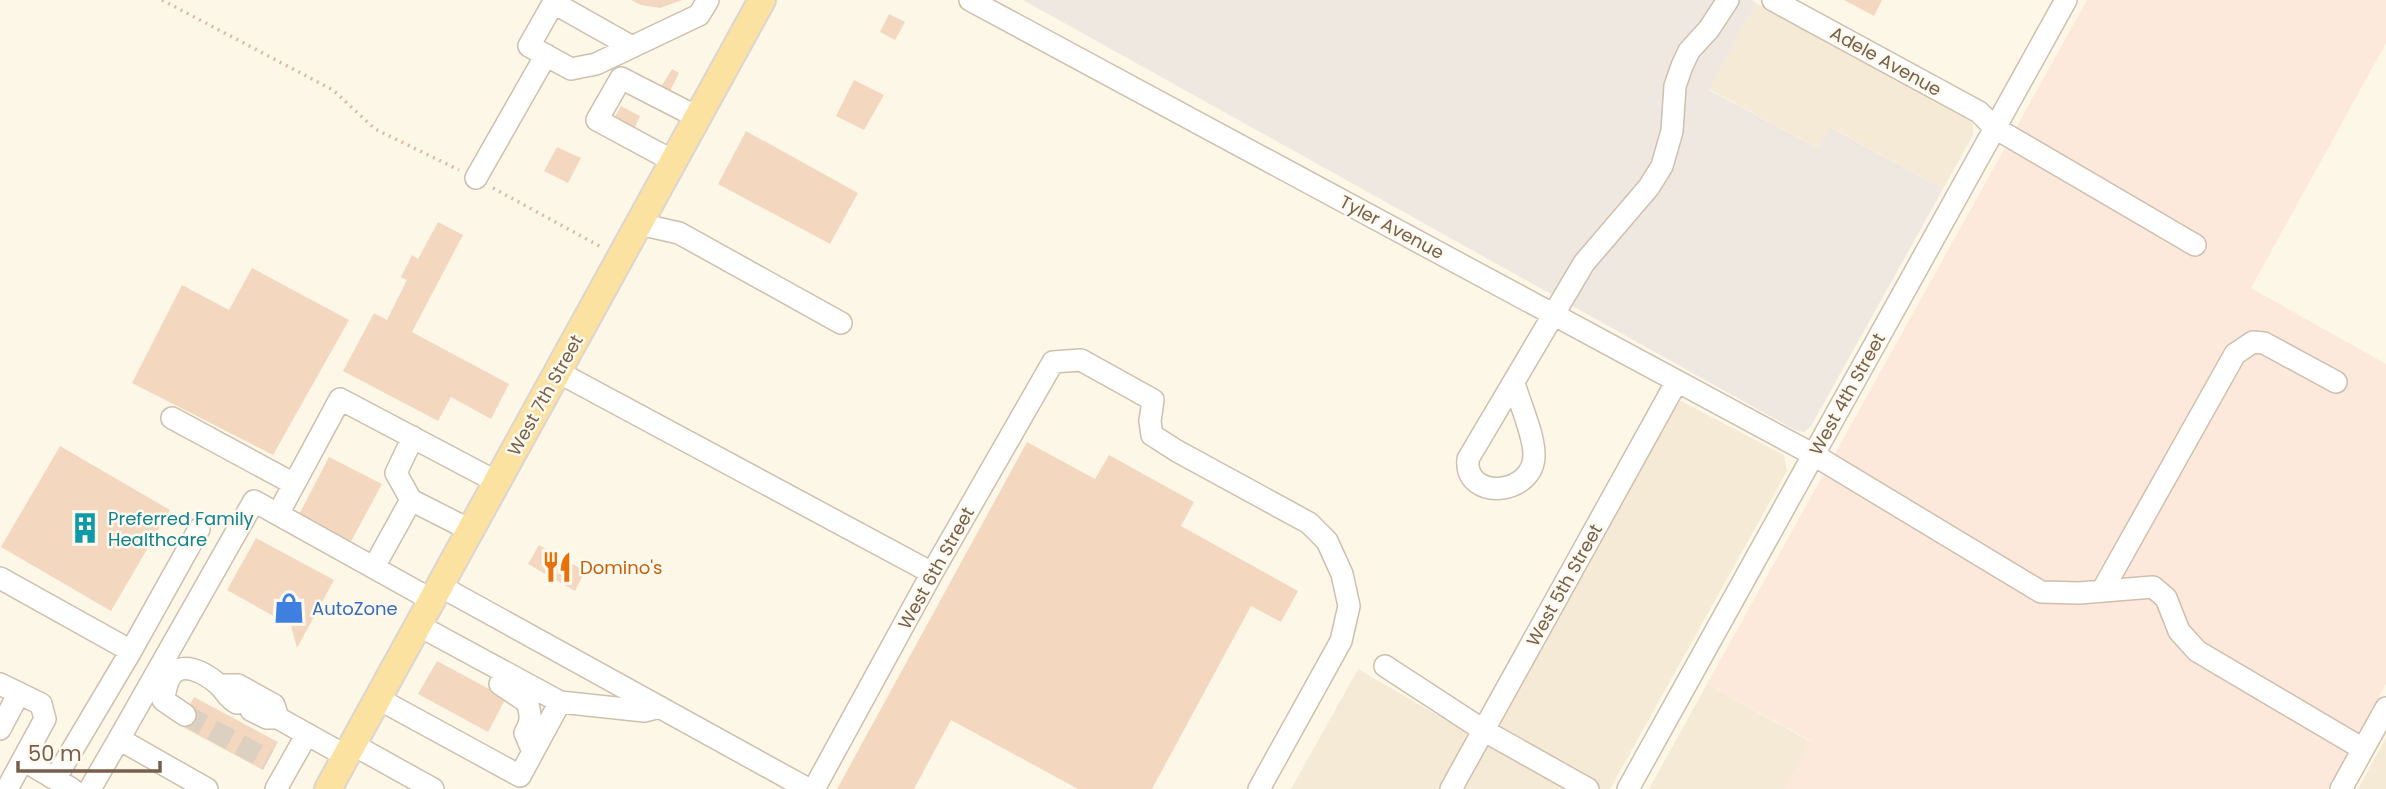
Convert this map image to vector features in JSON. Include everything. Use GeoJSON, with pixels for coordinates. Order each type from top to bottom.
{"type":"FeatureCollection","features":[{"type":"Feature","properties":{"kind":"main road","name":"West 7th Street"},"geometry":{"type":"LineString","coordinates":[[328,789],[761,0]]}},
{"type":"Feature","properties":{"kind":"street"},"geometry":{"type":"LineString","coordinates":[[632,47],[554,1],[529,46],[571,69],[596,64],[609,58],[699,15],[708,0]]}},
{"type":"Feature","properties":{"kind":"street","name":"Tyler Avenue"},"geometry":{"type":"LineString","coordinates":[[970,0],[1814,455],[2041,592],[2153,587],[2166,598],[2179,631],[2197,651],[2363,749]]}},
{"type":"Feature","properties":{"kind":"street"},"geometry":{"type":"LineString","coordinates":[[1514,383],[1534,454],[1531,468],[1521,481],[1497,490],[1482,485],[1471,477],[1467,470],[1468,459],[1584,263],[1649,187],[1662,166],[1672,131],[1675,86],[1682,66],[1689,51],[1709,29],[1728,0]]}},
{"type":"Feature","properties":{"kind":"street","name":"Adele Avenue"},"geometry":{"type":"LineString","coordinates":[[1773,0],[1979,112],[1995,128],[2195,245]]}},
{"type":"Feature","properties":{"kind":"street","name":"West 4th Street"},"geometry":{"type":"LineString","coordinates":[[1628,789],[2066,0]]}},
{"type":"Feature","properties":{"kind":"street"},"geometry":{"type":"LineString","coordinates":[[476,178],[546,55]]}},
{"type":"Feature","properties":{"kind":"street"},"geometry":{"type":"LineString","coordinates":[[609,58],[621,78],[697,117]]}},
{"type":"Feature","properties":{"kind":"street"},"geometry":{"type":"LineString","coordinates":[[621,78],[597,120],[673,161]]}},
{"type":"Feature","properties":{"kind":"street"},"geometry":{"type":"LineString","coordinates":[[639,224],[679,233],[841,324]]}},
{"type":"Feature","properties":{"kind":"street"},"geometry":{"type":"LineString","coordinates":[[2102,591],[2235,354],[2253,342],[2264,343],[2336,382]]}},
{"type":"Feature","properties":{"kind":"street","name":"West 6th Street"},"geometry":{"type":"LineString","coordinates":[[814,789],[932,573],[1053,362],[1081,360],[1153,400],[1150,421],[1152,435],[1309,523],[1327,541],[1342,573],[1349,606],[1341,641],[1259,789]]}},
{"type":"Feature","properties":{"kind":"street"},"geometry":{"type":"LineString","coordinates":[[558,372],[932,573]]}},
{"type":"Feature","properties":{"kind":"street","name":"West 5th Street"},"geometry":{"type":"LineString","coordinates":[[1451,789],[1677,382]]}},
{"type":"Feature","properties":{"kind":"street"},"geometry":{"type":"LineString","coordinates":[[278,514],[340,399],[497,482]]}},
{"type":"Feature","properties":{"kind":"street"},"geometry":{"type":"LineString","coordinates":[[172,418],[294,484]]}},
{"type":"Feature","properties":{"kind":"street"},"geometry":{"type":"LineString","coordinates":[[413,437],[396,473],[411,500],[470,530]]}},
{"type":"Feature","properties":{"kind":"street"},"geometry":{"type":"LineString","coordinates":[[373,567],[411,500]]}},
{"type":"Feature","properties":{"kind":"street"},"geometry":{"type":"LineString","coordinates":[[90,789],[254,501],[373,567],[436,593],[660,707],[808,789]]}},
{"type":"Feature","properties":{"kind":"street"},"geometry":{"type":"LineString","coordinates":[[23,760],[63,784],[131,651],[199,529]]}},
{"type":"Feature","properties":{"kind":"street"},"geometry":{"type":"LineString","coordinates":[[0,578],[131,651]]}},
{"type":"Feature","properties":{"kind":"street"},"geometry":{"type":"LineString","coordinates":[[418,625],[560,702],[644,711],[660,707]]}},
{"type":"Feature","properties":{"kind":"street"},"geometry":{"type":"LineString","coordinates":[[447,641],[452,657],[527,702],[531,716],[525,733],[533,752]]}},
{"type":"Feature","properties":{"kind":"street"},"geometry":{"type":"LineString","coordinates":[[1385,666],[1483,730],[1588,789]]}},
{"type":"Feature","properties":{"kind":"street"},"geometry":{"type":"LineString","coordinates":[[184,715],[163,700],[170,677],[177,670],[186,667],[220,685],[228,699],[244,707],[267,718],[278,718],[307,734],[403,772],[433,789]]}},
{"type":"Feature","properties":{"kind":"street"},"geometry":{"type":"LineString","coordinates":[[220,685],[238,685],[274,705],[278,718]]}},
{"type":"Feature","properties":{"kind":"street"},"geometry":{"type":"LineString","coordinates":[[0,729],[10,688],[41,704],[45,719],[7,789]]}},
{"type":"Feature","properties":{"kind":"street"},"geometry":{"type":"LineString","coordinates":[[377,698],[520,776],[560,702]]}},
{"type":"Feature","properties":{"kind":"street"},"geometry":{"type":"LineString","coordinates":[[2341,789],[2386,708]]}},
{"type":"Feature","properties":{"kind":"street"},"geometry":{"type":"LineString","coordinates":[[276,789],[278,765],[307,734]]}},
{"type":"Feature","properties":{"kind":"street"},"geometry":{"type":"LineString","coordinates":[[119,739],[207,789]]}},
{"type":"Feature","properties":{"kind":"street"},"geometry":{"type":"LineString","coordinates":[[403,772],[416,789]]}},
{"type":"Feature","properties":{"kind":"path"},"geometry":{"type":"LineString","coordinates":[[162,0],[332,90],[374,129],[476,178],[621,257]]}},
{"type":"Feature","properties":{"kind":"shaded area"},"geometry":{"type":"Polygon","coordinates":[[[1023,0],[1752,0],[1756,3],[1709,90],[1818,148],[1830,127],[1943,189],[1811,426],[1804,432],[1795,430],[1023,0]]]}},
{"type":"Feature","properties":{"kind":"shaded area"},"geometry":{"type":"Polygon","coordinates":[[[2087,0],[2386,0],[2386,43],[2251,288],[2386,364],[2386,684],[2328,789],[1785,789],[1811,741],[1707,684],[2087,0]]]}},
{"type":"Feature","properties":{"kind":"shaded area"},"geometry":{"type":"Polygon","coordinates":[[[1756,3],[1969,120],[1973,124],[1973,135],[1943,189],[1831,127],[1818,148],[1709,89],[1756,3]]]}},
{"type":"Feature","properties":{"kind":"shaded area"},"geometry":{"type":"Polygon","coordinates":[[[1681,401],[1784,455],[1787,471],[1610,789],[1291,789],[1358,669],[1482,741],[1675,405],[1681,401]]]}},
{"type":"Feature","properties":{"kind":"shaded area"},"geometry":{"type":"Polygon","coordinates":[[[1707,684],[1811,742],[1785,789],[1649,789],[1707,684]]]}},
{"type":"Feature","properties":{"kind":"shaded area"},"geometry":{"type":"Polygon","coordinates":[[[2386,738],[2386,789],[2358,789],[2386,738]]]}},
{"type":"Feature","properties":{"kind":"building"},"geometry":{"type":"Polygon","coordinates":[[[631,0],[682,0],[660,8],[641,5],[631,0]]]}},
{"type":"Feature","properties":{"kind":"building"},"geometry":{"type":"Polygon","coordinates":[[[1844,0],[1882,0],[1874,16],[1844,0]]]}},
{"type":"Feature","properties":{"kind":"building"},"geometry":{"type":"Polygon","coordinates":[[[889,14],[905,22],[895,40],[880,32],[889,14]]]}},
{"type":"Feature","properties":{"kind":"building"},"geometry":{"type":"Polygon","coordinates":[[[672,69],[679,73],[670,91],[661,87],[672,69]]]}},
{"type":"Feature","properties":{"kind":"building"},"geometry":{"type":"Polygon","coordinates":[[[854,80],[884,95],[864,130],[836,116],[854,80]]]}},
{"type":"Feature","properties":{"kind":"building"},"geometry":{"type":"Polygon","coordinates":[[[621,106],[640,116],[634,129],[613,120],[621,106]]]}},
{"type":"Feature","properties":{"kind":"building"},"geometry":{"type":"Polygon","coordinates":[[[746,131],[858,193],[830,244],[718,184],[746,131]]]}},
{"type":"Feature","properties":{"kind":"building"},"geometry":{"type":"Polygon","coordinates":[[[557,147],[581,158],[568,183],[544,171],[557,147]]]}},
{"type":"Feature","properties":{"kind":"building"},"geometry":{"type":"Polygon","coordinates":[[[438,222],[463,235],[412,332],[509,384],[491,419],[451,397],[438,421],[343,371],[374,313],[387,320],[407,280],[401,277],[412,255],[418,259],[438,222]]]}},
{"type":"Feature","properties":{"kind":"building"},"geometry":{"type":"Polygon","coordinates":[[[252,268],[349,320],[273,455],[132,383],[182,285],[229,310],[252,268]]]}},
{"type":"Feature","properties":{"kind":"building"},"geometry":{"type":"Polygon","coordinates":[[[1027,442],[1095,479],[1109,455],[1194,502],[1181,526],[1298,591],[1281,622],[1251,606],[1152,789],[1078,789],[951,720],[914,789],[837,789],[1027,442]]]}},
{"type":"Feature","properties":{"kind":"building","name":"Preferred Family Healthcare"},"geometry":{"type":"Polygon","coordinates":[[[60,446],[170,510],[111,611],[1,547],[60,446]]]}},
{"type":"Feature","properties":{"kind":"building"},"geometry":{"type":"Polygon","coordinates":[[[329,457],[382,484],[347,549],[295,522],[329,457]]]}},
{"type":"Feature","properties":{"kind":"building","name":"AutoZone"},"geometry":{"type":"Polygon","coordinates":[[[256,538],[334,580],[297,648],[291,626],[227,590],[256,538]]]}},
{"type":"Feature","properties":{"kind":"building","name":"Domino's"},"geometry":{"type":"Polygon","coordinates":[[[539,545],[585,571],[575,591],[528,564],[539,545]]]}},
{"type":"Feature","properties":{"kind":"building"},"geometry":{"type":"Polygon","coordinates":[[[437,661],[506,698],[488,732],[418,694],[437,661]]]}},
{"type":"Feature","properties":{"kind":"building"},"geometry":{"type":"Polygon","coordinates":[[[194,697],[278,742],[263,770],[179,725],[194,697]]]}},
{"type":"Feature","properties":{"kind":"tunnel"},"geometry":{"type":"LineString","coordinates":[[185,715],[268,760]]}},
{"type":"Feature","properties":{"kind":"place","name":"Preferred Family Healthcare"},"geometry":{"type":"Point","coordinates":[85,528]}},
{"type":"Feature","properties":{"kind":"place","name":"Domino's"},"geometry":{"type":"Point","coordinates":[557,567]}},
{"type":"Feature","properties":{"kind":"place","name":"AutoZone"},"geometry":{"type":"Point","coordinates":[289,608]}}]}
